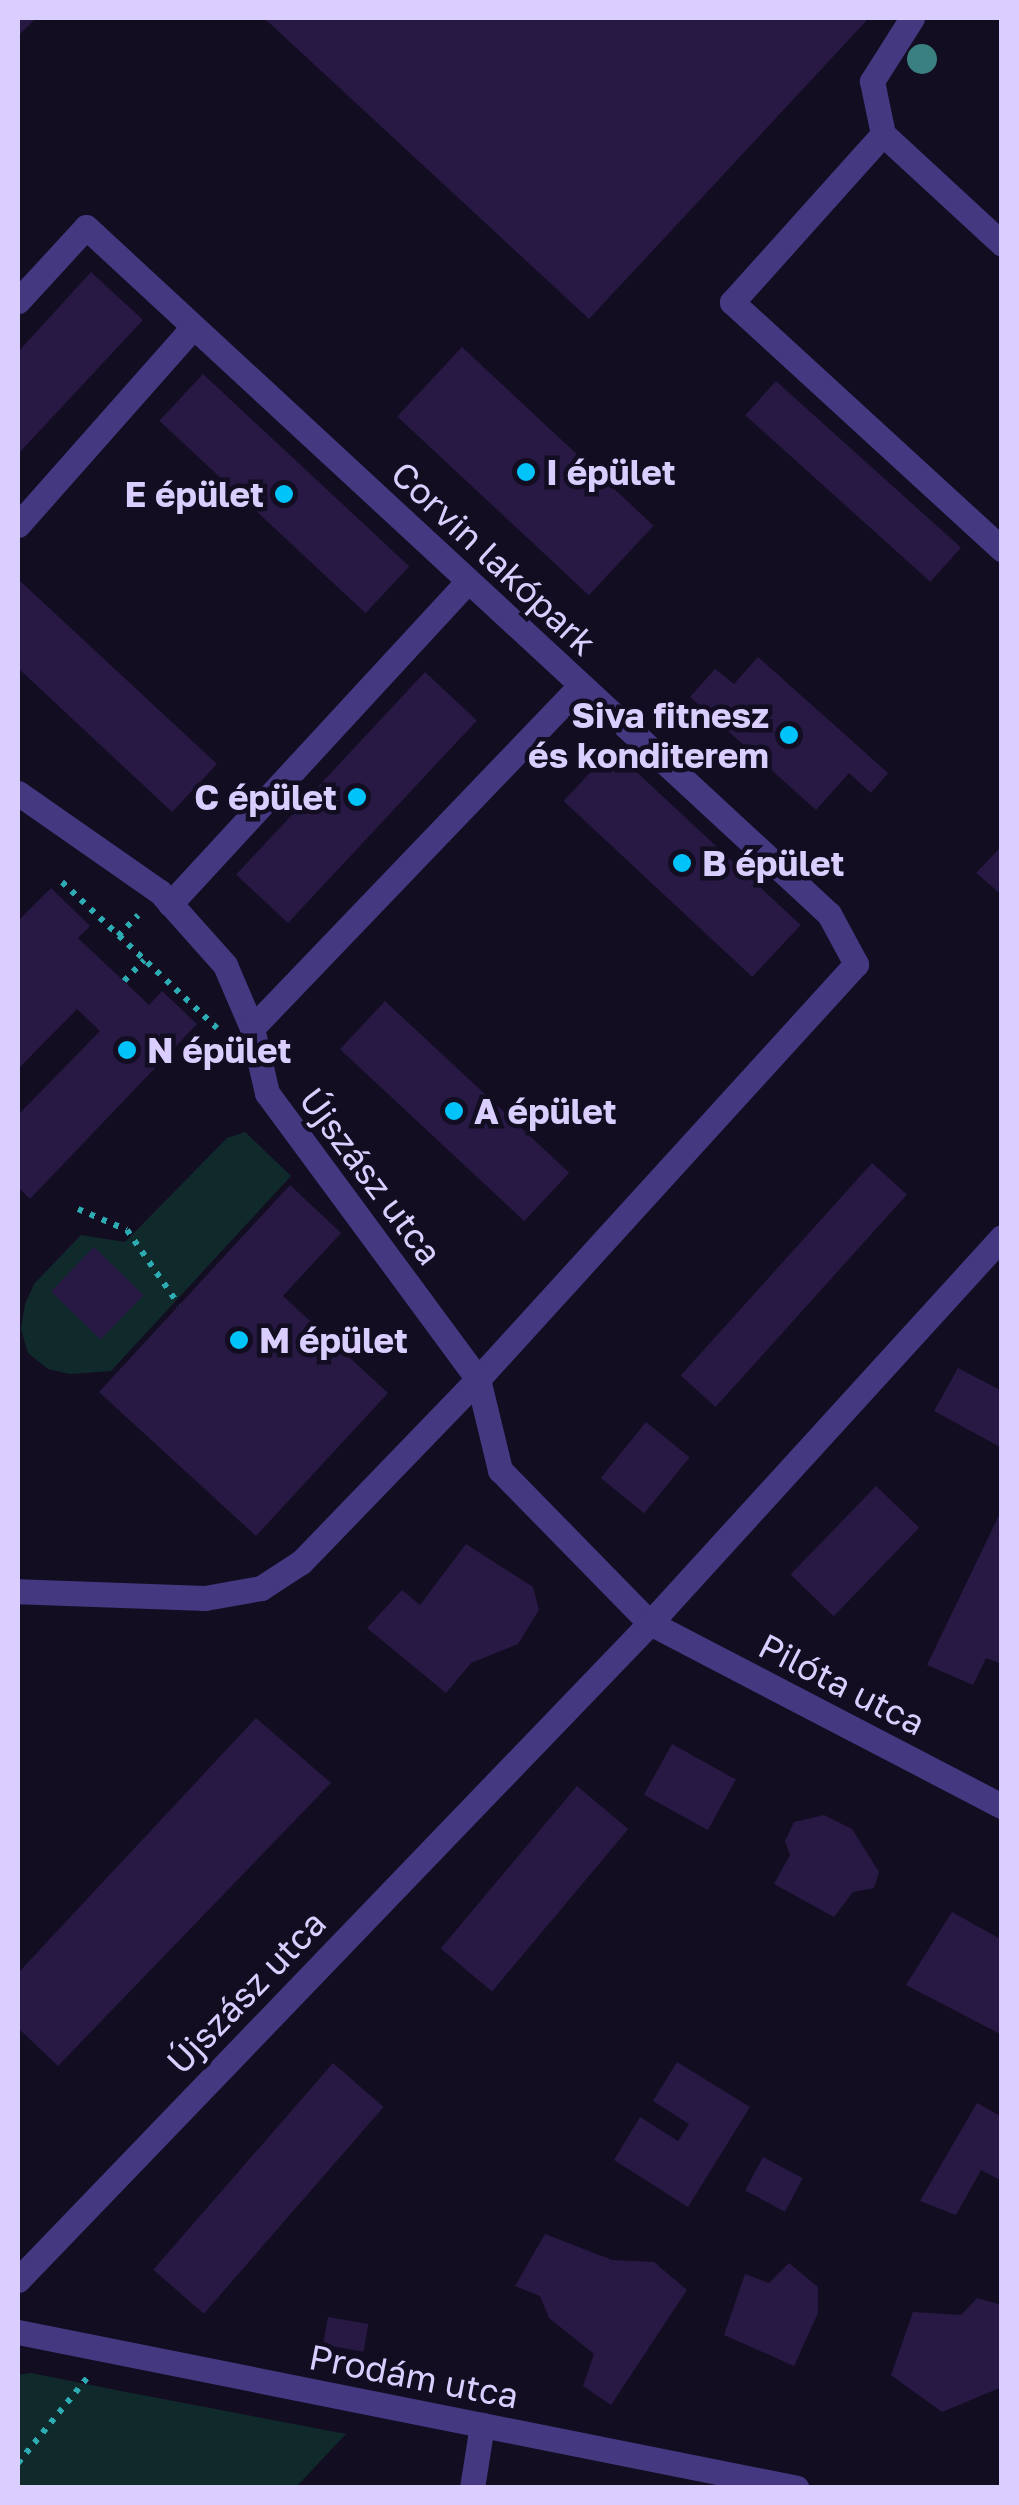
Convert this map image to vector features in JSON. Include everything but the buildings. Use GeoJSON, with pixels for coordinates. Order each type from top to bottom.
{"type":"FeatureCollection","features":[{"type":"Feature","properties":{"kind":"street"},"geometry":{"type":"LineString","coordinates":[[912,18],[872,80],[884,134],[1002,244]]}},
{"type":"Feature","properties":{"kind":"street"},"geometry":{"type":"LineString","coordinates":[[884,134],[732,302],[1002,549]]}},
{"type":"Feature","properties":{"kind":"street","name":"Corvin lakópark"},"geometry":{"type":"LineString","coordinates":[[18,301],[86,227],[829,914],[856,964],[478,1379]]}},
{"type":"Feature","properties":{"kind":"street"},"geometry":{"type":"LineString","coordinates":[[18,525],[193,326]]}},
{"type":"Feature","properties":{"kind":"street"},"geometry":{"type":"LineString","coordinates":[[170,904],[467,582]]}},
{"type":"Feature","properties":{"kind":"street"},"geometry":{"type":"LineString","coordinates":[[252,1028],[580,686]]}},
{"type":"Feature","properties":{"kind":"street","name":"Újszász utca"},"geometry":{"type":"LineString","coordinates":[[18,793],[170,904],[225,965],[252,1028],[266,1093],[478,1379],[500,1470],[650,1624]]}},
{"type":"Feature","properties":{"kind":"street","name":"Újszász utca"},"geometry":{"type":"LineString","coordinates":[[18,2280],[650,1624],[1002,1237]]}},
{"type":"Feature","properties":{"kind":"street"},"geometry":{"type":"LineString","coordinates":[[18,1591],[205,1598],[261,1588],[300,1562],[478,1379]]}},
{"type":"Feature","properties":{"kind":"street","name":"Pilóta utca"},"geometry":{"type":"LineString","coordinates":[[650,1624],[1002,1806]]}},
{"type":"Feature","properties":{"kind":"street","name":"Prodám utca"},"geometry":{"type":"LineString","coordinates":[[18,2332],[797,2488]]}},
{"type":"Feature","properties":{"kind":"street"},"geometry":{"type":"LineString","coordinates":[[472,2488],[482,2425]]}},
{"type":"Feature","properties":{"kind":"path"},"geometry":{"type":"LineString","coordinates":[[62,882],[225,1036]]}},
{"type":"Feature","properties":{"kind":"path"},"geometry":{"type":"LineString","coordinates":[[124,981],[144,960]]}},
{"type":"Feature","properties":{"kind":"path"},"geometry":{"type":"LineString","coordinates":[[78,1208],[127,1230],[179,1306]]}},
{"type":"Feature","properties":{"kind":"path"},"geometry":{"type":"LineString","coordinates":[[18,2463],[85,2384],[98,2348]]}},
{"type":"Feature","properties":{"kind":"green space"},"geometry":{"type":"Polygon","coordinates":[[[245,1132],[291,1176],[111,1371],[70,1374],[48,1369],[28,1353],[21,1329],[25,1304],[34,1284],[81,1235],[125,1242],[227,1138],[245,1132]]]}},
{"type":"Feature","properties":{"kind":"green space"},"geometry":{"type":"Polygon","coordinates":[[[31,2373],[346,2434],[296,2487],[18,2487],[18,2375],[31,2373]]]}},
{"type":"Feature","properties":{"kind":"place","name":"I épület"},"geometry":{"type":"Point","coordinates":[526,472]}},
{"type":"Feature","properties":{"kind":"place","name":"E épület"},"geometry":{"type":"Point","coordinates":[284,494]}},
{"type":"Feature","properties":{"kind":"place","name":"Siva fitnesz és konditerem"},"geometry":{"type":"Point","coordinates":[789,735]}},
{"type":"Feature","properties":{"kind":"place","name":"C épület"},"geometry":{"type":"Point","coordinates":[357,797]}},
{"type":"Feature","properties":{"kind":"place","name":"B épület"},"geometry":{"type":"Point","coordinates":[682,863]}},
{"type":"Feature","properties":{"kind":"place","name":"N épület"},"geometry":{"type":"Point","coordinates":[127,1050]}},
{"type":"Feature","properties":{"kind":"place","name":"A épület"},"geometry":{"type":"Point","coordinates":[454,1111]}},
{"type":"Feature","properties":{"kind":"place","name":"M épület"},"geometry":{"type":"Point","coordinates":[239,1340]}}]}
